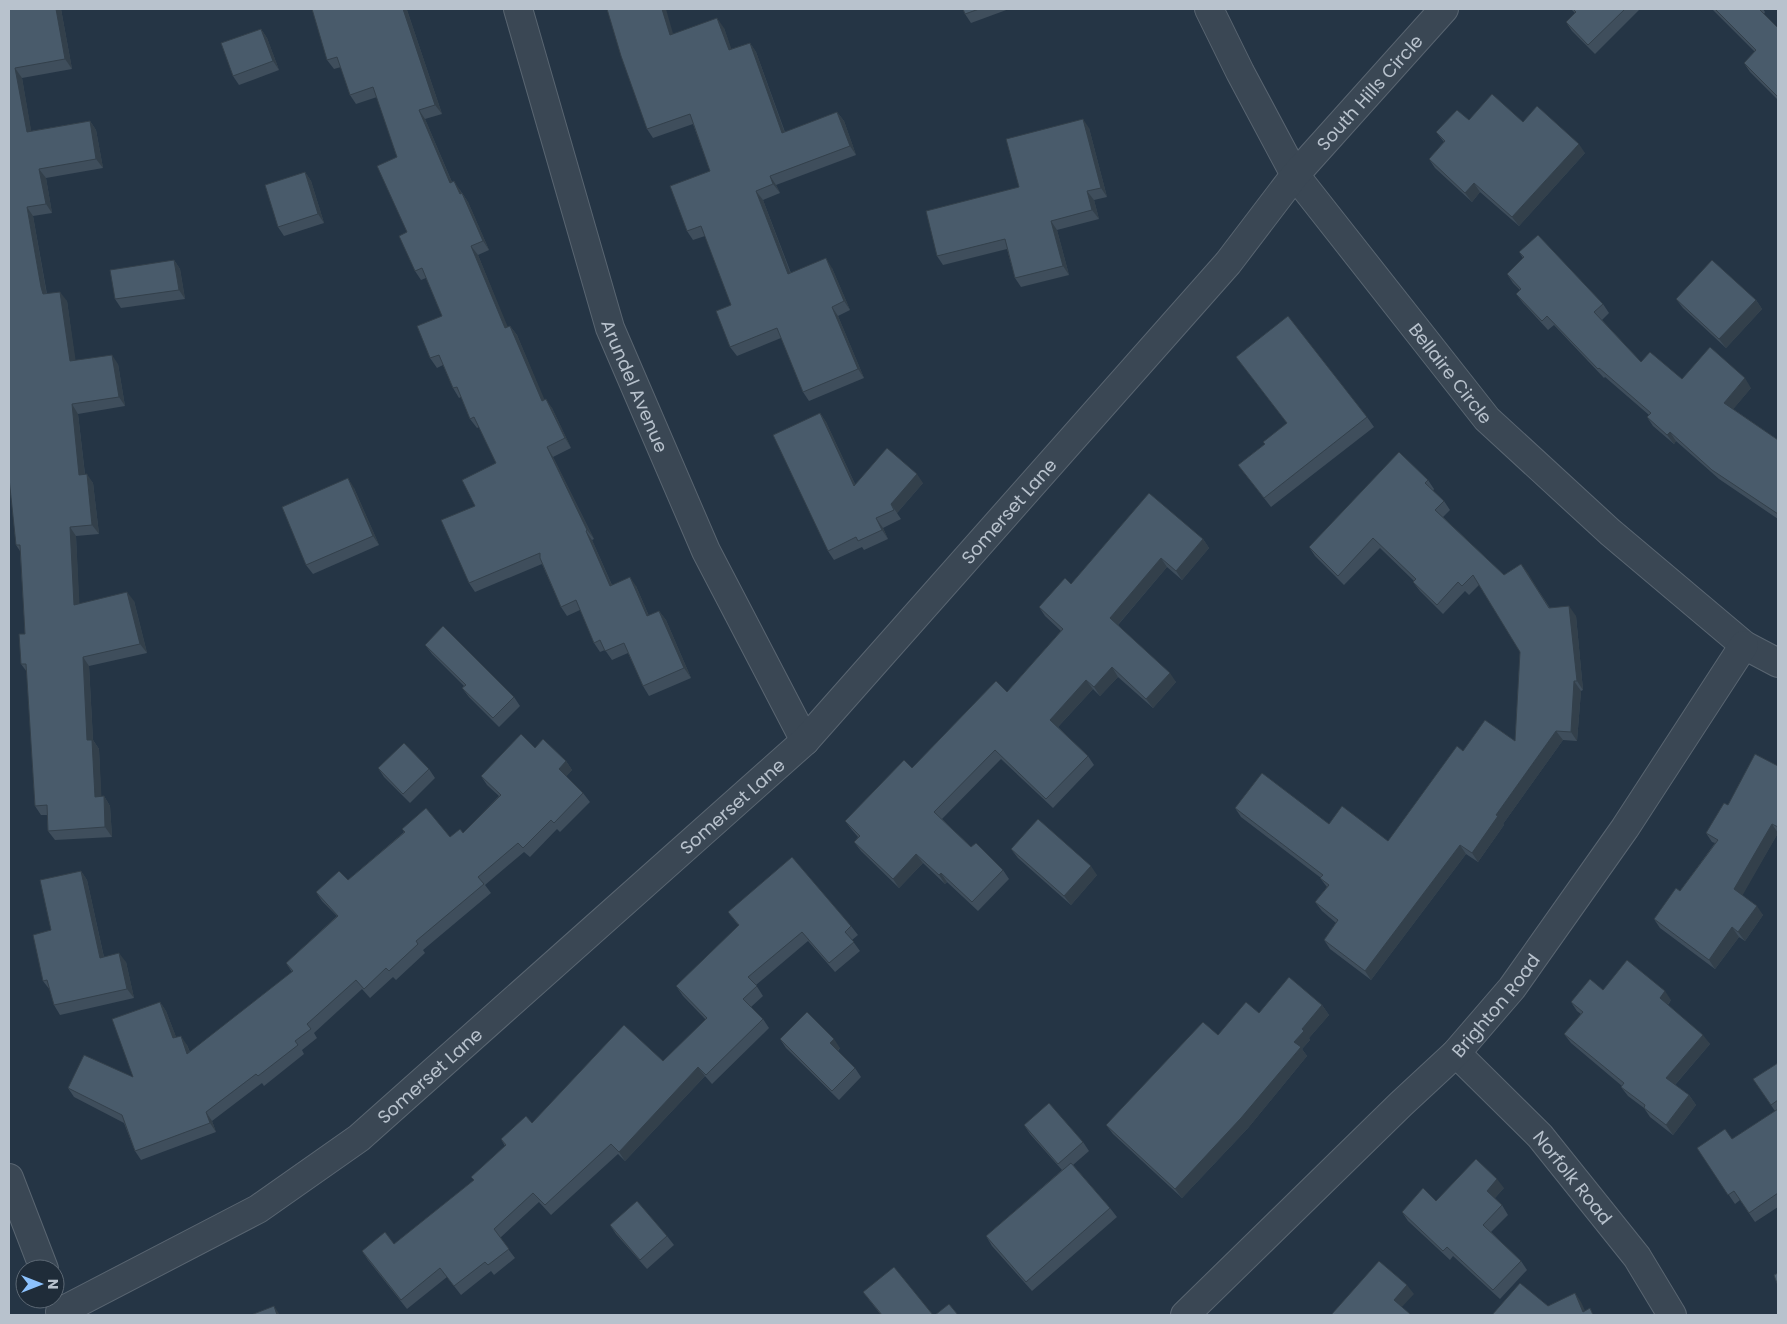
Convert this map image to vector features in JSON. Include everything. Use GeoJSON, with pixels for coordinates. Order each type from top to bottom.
{"type":"FeatureCollection","features":[{"type":"Feature","properties":{"kind":"street","name":"Arundel Avenue"},"geometry":{"type":"LineString","coordinates":[[518,9],[610,328],[706,551],[805,741]]}},
{"type":"Feature","properties":{"kind":"street","name":"Bellaire Circle"},"geometry":{"type":"LineString","coordinates":[[1209,9],[1295,175],[1487,419],[1610,532],[1744,645],[1778,663]]}},
{"type":"Feature","properties":{"kind":"street","name":"South Hills Circle"},"geometry":{"type":"LineString","coordinates":[[1295,175],[1444,9]]}},
{"type":"Feature","properties":{"kind":"street","name":"Somerset Lane"},"geometry":{"type":"LineString","coordinates":[[65,1306],[258,1209],[360,1138],[805,741],[1228,263],[1295,175]]}},
{"type":"Feature","properties":{"kind":"street","name":"Brighton Road"},"geometry":{"type":"LineString","coordinates":[[1186,1315],[1401,1104],[1456,1053],[1512,988],[1625,828],[1744,645]]}},
{"type":"Feature","properties":{"kind":"street","name":"Norfolk Road"},"geometry":{"type":"LineString","coordinates":[[1456,1053],[1540,1136],[1636,1257],[1672,1315]]}},
{"type":"Feature","properties":{"kind":"street"},"geometry":{"type":"LineString","coordinates":[[9,1178],[40,1259]]}},
{"type":"Feature","properties":{"kind":"building"},"geometry":{"type":"Polygon","coordinates":[[[9,9],[56,9],[65,59],[15,68],[27,132],[90,121],[96,159],[39,169],[46,204],[27,207],[43,294],[60,292],[70,361],[112,355],[119,397],[72,404],[79,475],[87,474],[92,525],[70,527],[74,605],[127,592],[140,644],[83,657],[87,740],[92,740],[95,797],[104,796],[105,827],[48,831],[47,805],[35,806],[26,664],[21,664],[19,634],[25,634],[20,545],[16,545],[9,478],[9,9]]]}},
{"type":"Feature","properties":{"kind":"building"},"geometry":{"type":"Polygon","coordinates":[[[312,9],[403,9],[435,105],[419,110],[450,183],[454,181],[460,194],[462,193],[483,241],[471,246],[505,328],[510,326],[542,401],[546,399],[565,438],[547,447],[587,530],[610,586],[630,577],[647,616],[659,611],[684,668],[643,686],[624,643],[605,651],[600,640],[594,643],[576,600],[561,607],[540,558],[540,553],[469,583],[441,520],[475,506],[462,480],[496,463],[474,417],[470,419],[457,387],[453,388],[439,355],[430,358],[417,326],[442,316],[422,268],[415,271],[399,236],[407,232],[377,166],[397,157],[373,87],[350,95],[337,57],[327,60],[312,9]]]}},
{"type":"Feature","properties":{"kind":"building"},"geometry":{"type":"Polygon","coordinates":[[[607,9],[662,9],[670,35],[717,18],[729,50],[750,43],[782,133],[837,112],[850,146],[770,176],[773,184],[756,191],[788,274],[826,258],[844,301],[832,307],[858,369],[803,392],[777,328],[730,347],[716,311],[731,305],[701,226],[687,231],[670,186],[710,171],[690,114],[647,129],[621,56],[607,9]]]}},
{"type":"Feature","properties":{"kind":"building"},"geometry":{"type":"Polygon","coordinates":[[[963,9],[979,9],[965,14],[963,9]]]}},
{"type":"Feature","properties":{"kind":"building"},"geometry":{"type":"Polygon","coordinates":[[[1573,9],[1625,9],[1588,45],[1566,22],[1576,12],[1573,9]]]}},
{"type":"Feature","properties":{"kind":"building"},"geometry":{"type":"Polygon","coordinates":[[[1715,9],[1759,9],[1778,28],[1778,97],[1744,63],[1756,50],[1715,9]]]}},
{"type":"Feature","properties":{"kind":"building"},"geometry":{"type":"Polygon","coordinates":[[[261,29],[273,61],[233,76],[221,43],[261,29]]]}},
{"type":"Feature","properties":{"kind":"building"},"geometry":{"type":"Polygon","coordinates":[[[1492,94],[1523,122],[1537,106],[1579,144],[1512,217],[1474,183],[1465,193],[1429,159],[1445,141],[1436,132],[1457,110],[1469,120],[1492,94]]]}},
{"type":"Feature","properties":{"kind":"building"},"geometry":{"type":"Polygon","coordinates":[[[1083,119],[1101,188],[1087,191],[1092,210],[1051,221],[1063,266],[1015,278],[1005,239],[937,256],[926,211],[1019,187],[1006,139],[1083,119]]]}},
{"type":"Feature","properties":{"kind":"building"},"geometry":{"type":"Polygon","coordinates":[[[305,172],[318,214],[278,227],[265,185],[305,172]]]}},
{"type":"Feature","properties":{"kind":"building"},"geometry":{"type":"Polygon","coordinates":[[[1538,235],[1603,304],[1594,312],[1641,362],[1650,352],[1682,379],[1710,347],[1745,378],[1724,403],[1778,440],[1778,514],[1712,470],[1670,432],[1667,435],[1647,417],[1651,413],[1598,369],[1547,316],[1542,321],[1516,294],[1521,289],[1507,274],[1524,257],[1519,252],[1538,235]]]}},
{"type":"Feature","properties":{"kind":"building"},"geometry":{"type":"Polygon","coordinates":[[[174,260],[179,290],[115,299],[110,270],[174,260]]]}},
{"type":"Feature","properties":{"kind":"building"},"geometry":{"type":"Polygon","coordinates":[[[1712,260],[1756,300],[1719,339],[1676,299],[1712,260]]]}},
{"type":"Feature","properties":{"kind":"building"},"geometry":{"type":"Polygon","coordinates":[[[1288,316],[1367,417],[1264,498],[1238,465],[1265,444],[1263,442],[1287,423],[1236,357],[1288,316]]]}},
{"type":"Feature","properties":{"kind":"building"},"geometry":{"type":"Polygon","coordinates":[[[820,413],[854,486],[887,448],[917,474],[891,504],[894,510],[876,518],[882,530],[858,541],[856,537],[828,551],[773,435],[820,413]]]}},
{"type":"Feature","properties":{"kind":"building"},"geometry":{"type":"Polygon","coordinates":[[[1399,452],[1428,480],[1425,483],[1444,501],[1435,510],[1504,575],[1521,564],[1549,608],[1569,606],[1577,681],[1574,681],[1571,732],[1556,731],[1496,815],[1498,816],[1472,853],[1460,845],[1365,971],[1324,940],[1338,920],[1315,902],[1329,885],[1320,878],[1323,875],[1235,808],[1262,773],[1329,824],[1342,806],[1388,841],[1457,746],[1463,751],[1485,720],[1515,741],[1520,652],[1473,575],[1462,586],[1458,582],[1437,605],[1413,582],[1416,579],[1373,538],[1338,576],[1309,547],[1399,452]]]}},
{"type":"Feature","properties":{"kind":"building"},"geometry":{"type":"Polygon","coordinates":[[[348,478],[373,536],[306,565],[282,507],[348,478]]]}},
{"type":"Feature","properties":{"kind":"building"},"geometry":{"type":"Polygon","coordinates":[[[1149,493],[1203,539],[1176,571],[1161,558],[1110,618],[1170,673],[1146,699],[1112,667],[1094,687],[1086,680],[1050,720],[1088,756],[1046,799],[995,750],[934,812],[971,847],[976,843],[1003,870],[972,902],[941,873],[939,875],[916,854],[893,879],[854,842],[860,836],[845,821],[904,760],[912,768],[996,681],[1007,692],[1063,629],[1039,607],[1065,578],[1071,584],[1149,493]]]}},
{"type":"Feature","properties":{"kind":"building"},"geometry":{"type":"Polygon","coordinates":[[[443,626],[514,697],[493,718],[462,688],[466,685],[425,645],[443,626]]]}},
{"type":"Feature","properties":{"kind":"building"},"geometry":{"type":"Polygon","coordinates":[[[521,734],[535,748],[543,739],[566,761],[559,769],[583,793],[554,823],[551,820],[523,848],[518,843],[478,877],[484,884],[416,941],[418,944],[389,971],[386,968],[364,989],[356,980],[307,1024],[311,1029],[295,1041],[298,1045],[258,1076],[256,1074],[206,1112],[210,1123],[135,1151],[122,1115],[68,1088],[84,1055],[133,1077],[112,1019],[160,1002],[173,1038],[181,1036],[187,1054],[293,971],[286,963],[338,916],[316,892],[339,871],[348,880],[405,832],[402,829],[426,808],[450,837],[460,829],[463,833],[501,795],[481,776],[521,734]]]}},
{"type":"Feature","properties":{"kind":"building"},"geometry":{"type":"Polygon","coordinates":[[[404,743],[429,769],[403,794],[378,768],[404,743]]]}},
{"type":"Feature","properties":{"kind":"building"},"geometry":{"type":"Polygon","coordinates":[[[1755,754],[1778,766],[1778,827],[1772,824],[1734,889],[1757,906],[1738,932],[1732,927],[1709,960],[1654,919],[1676,888],[1680,891],[1718,840],[1706,833],[1724,803],[1728,805],[1755,754]]]}},
{"type":"Feature","properties":{"kind":"building"},"geometry":{"type":"Polygon","coordinates":[[[1038,819],[1091,866],[1064,896],[1011,849],[1038,819]]]}},
{"type":"Feature","properties":{"kind":"building"},"geometry":{"type":"Polygon","coordinates":[[[792,857],[851,926],[845,932],[854,942],[829,963],[802,932],[748,977],[757,986],[743,999],[763,1019],[706,1075],[698,1067],[619,1152],[611,1144],[545,1205],[533,1193],[494,1229],[509,1249],[488,1265],[485,1262],[454,1286],[440,1268],[401,1300],[362,1251],[385,1232],[394,1244],[474,1180],[471,1177],[506,1145],[501,1139],[526,1116],[532,1123],[624,1025],[663,1061],[707,1018],[676,986],[739,925],[728,912],[792,857]]]}},
{"type":"Feature","properties":{"kind":"building"},"geometry":{"type":"Polygon","coordinates":[[[81,871],[100,958],[119,953],[127,989],[54,1005],[47,980],[43,981],[33,935],[51,930],[40,880],[81,871]]]}},
{"type":"Feature","properties":{"kind":"building"},"geometry":{"type":"Polygon","coordinates":[[[1627,960],[1665,991],[1660,998],[1703,1035],[1666,1078],[1689,1095],[1666,1125],[1644,1108],[1645,1105],[1621,1087],[1624,1083],[1564,1034],[1583,1012],[1571,1002],[1590,979],[1603,990],[1627,960]]]}},
{"type":"Feature","properties":{"kind":"building"},"geometry":{"type":"Polygon","coordinates":[[[1289,977],[1322,1005],[1294,1042],[1301,1047],[1241,1118],[1175,1189],[1106,1125],[1203,1022],[1218,1035],[1246,1002],[1259,1013],[1289,977]]]}},
{"type":"Feature","properties":{"kind":"building"},"geometry":{"type":"Polygon","coordinates":[[[807,1012],[834,1039],[830,1043],[855,1068],[832,1091],[780,1039],[807,1012]]]}},
{"type":"Feature","properties":{"kind":"building"},"geometry":{"type":"Polygon","coordinates":[[[1778,1063],[1778,1100],[1771,1105],[1753,1079],[1778,1063]]]}},
{"type":"Feature","properties":{"kind":"building"},"geometry":{"type":"Polygon","coordinates":[[[1049,1103],[1083,1142],[1058,1164],[1024,1125],[1049,1103]]]}},
{"type":"Feature","properties":{"kind":"building"},"geometry":{"type":"Polygon","coordinates":[[[1778,1109],[1778,1193],[1749,1213],[1734,1191],[1728,1195],[1697,1148],[1725,1129],[1732,1139],[1778,1109]]]}},
{"type":"Feature","properties":{"kind":"building"},"geometry":{"type":"Polygon","coordinates":[[[1476,1159],[1497,1179],[1487,1191],[1502,1205],[1483,1225],[1521,1261],[1493,1290],[1447,1247],[1443,1251],[1402,1212],[1423,1188],[1436,1201],[1476,1159]]]}},
{"type":"Feature","properties":{"kind":"building"},"geometry":{"type":"Polygon","coordinates":[[[1071,1163],[1110,1208],[1026,1282],[986,1236],[1071,1163]]]}},
{"type":"Feature","properties":{"kind":"building"},"geometry":{"type":"Polygon","coordinates":[[[637,1201],[667,1236],[640,1260],[610,1225],[637,1201]]]}},
{"type":"Feature","properties":{"kind":"building"},"geometry":{"type":"Polygon","coordinates":[[[1379,1261],[1407,1285],[1394,1300],[1410,1314],[1331,1315],[1379,1261]]]}},
{"type":"Feature","properties":{"kind":"building"},"geometry":{"type":"Polygon","coordinates":[[[894,1267],[933,1315],[882,1315],[863,1292],[894,1267]]]}},
{"type":"Feature","properties":{"kind":"building"},"geometry":{"type":"Polygon","coordinates":[[[1778,1273],[1778,1286],[1774,1275],[1778,1273]]]}},
{"type":"Feature","properties":{"kind":"building"},"geometry":{"type":"Polygon","coordinates":[[[1520,1283],[1548,1306],[1575,1293],[1583,1312],[1590,1308],[1593,1315],[1492,1315],[1520,1283]]]}},
{"type":"Feature","properties":{"kind":"building"},"geometry":{"type":"Polygon","coordinates":[[[949,1304],[958,1315],[935,1315],[949,1304]]]}},
{"type":"Feature","properties":{"kind":"building"},"geometry":{"type":"Polygon","coordinates":[[[274,1306],[277,1315],[251,1315],[274,1306]]]}}]}
